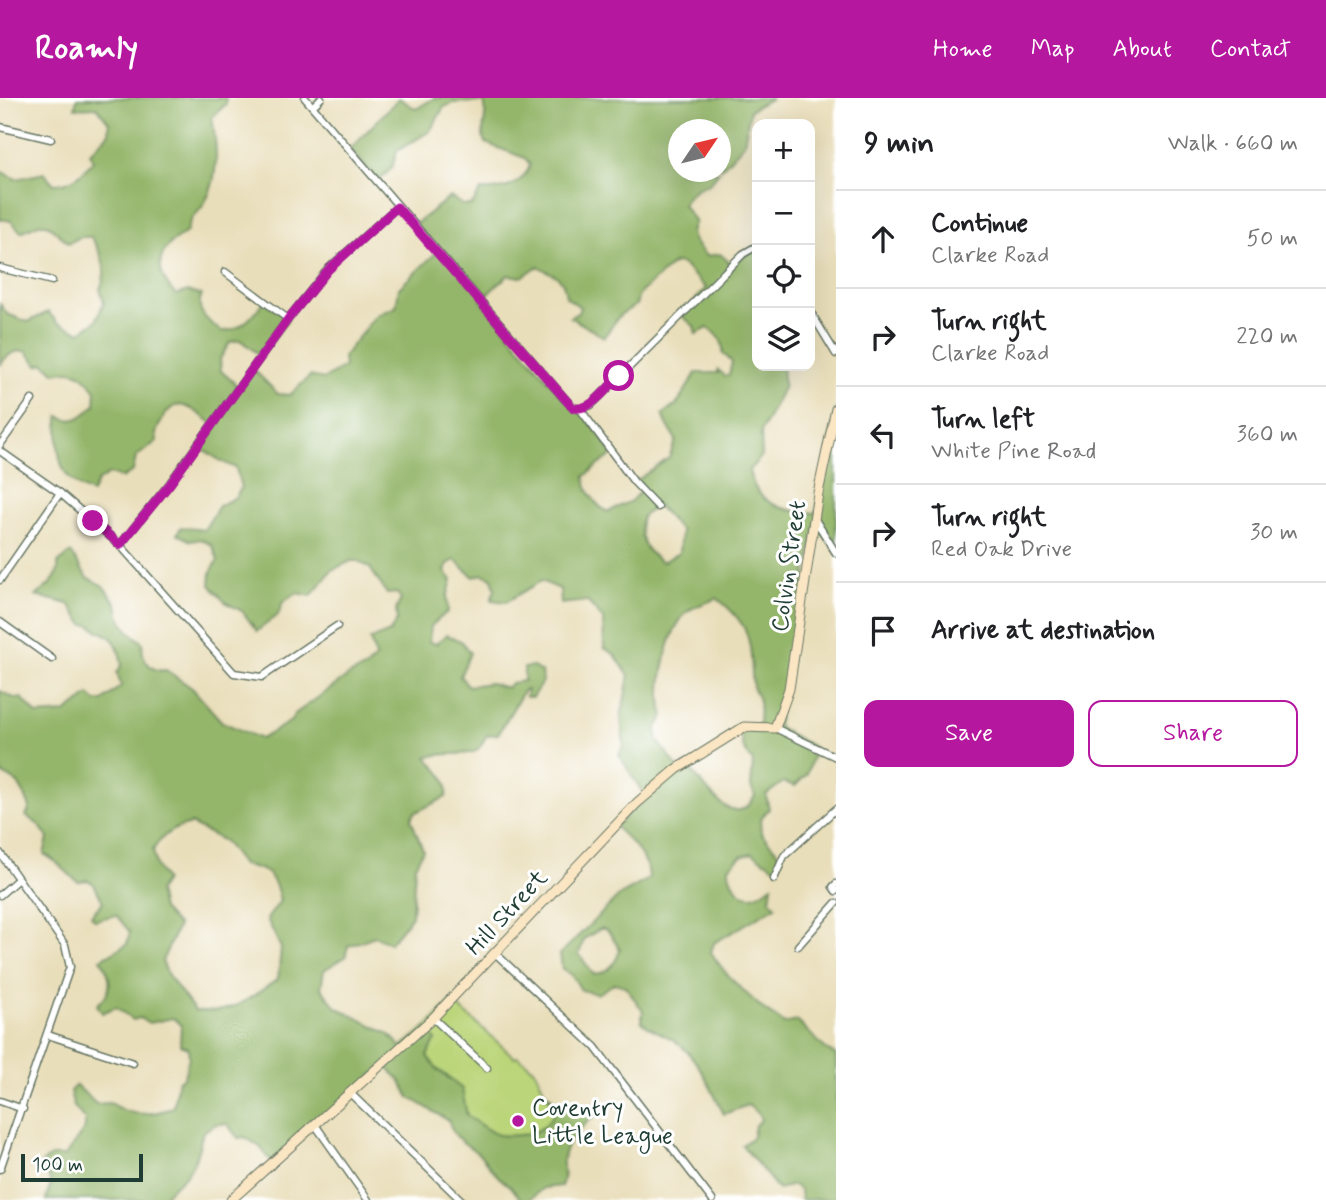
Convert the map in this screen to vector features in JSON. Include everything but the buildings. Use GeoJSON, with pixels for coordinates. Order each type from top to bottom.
{"type":"FeatureCollection","features":[{"type":"Feature","properties":{"kind":"street"},"geometry":{"type":"LineString","coordinates":[[305,98],[573,408],[580,409],[591,405],[743,254],[752,249]]}},
{"type":"Feature","properties":{"kind":"street"},"geometry":{"type":"LineString","coordinates":[[313,106],[321,98]]}},
{"type":"Feature","properties":{"kind":"street"},"geometry":{"type":"LineString","coordinates":[[0,127],[51,139]]}},
{"type":"Feature","properties":{"kind":"street"},"geometry":{"type":"LineString","coordinates":[[120,545],[170,484],[288,319],[328,270],[397,207]]}},
{"type":"Feature","properties":{"kind":"street"},"geometry":{"type":"LineString","coordinates":[[0,268],[52,281]]}},
{"type":"Feature","properties":{"kind":"street"},"geometry":{"type":"LineString","coordinates":[[225,272],[288,319]]}},
{"type":"Feature","properties":{"kind":"street"},"geometry":{"type":"LineString","coordinates":[[815,319],[836,354]]}},
{"type":"Feature","properties":{"kind":"street"},"geometry":{"type":"LineString","coordinates":[[0,445],[32,400]]}},
{"type":"Feature","properties":{"kind":"street","name":"Colvin Street"},"geometry":{"type":"LineString","coordinates":[[775,728],[789,689],[816,521],[818,493],[836,408]]}},
{"type":"Feature","properties":{"kind":"street"},"geometry":{"type":"LineString","coordinates":[[580,409],[634,482],[658,507]]}},
{"type":"Feature","properties":{"kind":"street"},"geometry":{"type":"LineString","coordinates":[[0,451],[60,493],[120,545],[234,673],[262,677],[337,626]]}},
{"type":"Feature","properties":{"kind":"street"},"geometry":{"type":"LineString","coordinates":[[0,579],[60,493]]}},
{"type":"Feature","properties":{"kind":"street"},"geometry":{"type":"LineString","coordinates":[[816,521],[836,553]]}},
{"type":"Feature","properties":{"kind":"street"},"geometry":{"type":"LineString","coordinates":[[0,622],[52,659]]}},
{"type":"Feature","properties":{"kind":"street","name":"Hill Street"},"geometry":{"type":"LineString","coordinates":[[230,1200],[316,1126],[433,1018],[597,842],[677,769],[744,727],[775,728],[836,757]]}},
{"type":"Feature","properties":{"kind":"street"},"geometry":{"type":"LineString","coordinates":[[774,879],[784,856],[836,810]]}},
{"type":"Feature","properties":{"kind":"street"},"geometry":{"type":"LineString","coordinates":[[0,853],[65,945],[69,956],[68,977],[0,1169]]}},
{"type":"Feature","properties":{"kind":"street"},"geometry":{"type":"LineString","coordinates":[[0,895],[18,879]]}},
{"type":"Feature","properties":{"kind":"street"},"geometry":{"type":"LineString","coordinates":[[836,884],[833,887],[836,891]]}},
{"type":"Feature","properties":{"kind":"street"},"geometry":{"type":"LineString","coordinates":[[798,946],[836,903]]}},
{"type":"Feature","properties":{"kind":"street"},"geometry":{"type":"LineString","coordinates":[[495,953],[595,1047],[712,1200]]}},
{"type":"Feature","properties":{"kind":"street"},"geometry":{"type":"LineString","coordinates":[[433,1018],[487,1068]]}},
{"type":"Feature","properties":{"kind":"street"},"geometry":{"type":"LineString","coordinates":[[48,1035],[133,1063]]}},
{"type":"Feature","properties":{"kind":"street"},"geometry":{"type":"LineString","coordinates":[[351,1094],[461,1200]]}},
{"type":"Feature","properties":{"kind":"street"},"geometry":{"type":"LineString","coordinates":[[0,1101],[23,1109]]}},
{"type":"Feature","properties":{"kind":"street"},"geometry":{"type":"LineString","coordinates":[[316,1126],[368,1200]]}},
{"type":"Feature","properties":{"kind":"green space"},"geometry":{"type":"Polygon","coordinates":[[[77,98],[226,98],[226,104],[212,117],[216,162],[213,184],[187,231],[164,251],[161,271],[176,295],[188,291],[202,295],[201,311],[207,320],[221,331],[240,326],[264,301],[288,319],[261,356],[240,340],[230,342],[220,359],[221,371],[239,387],[254,370],[278,394],[290,395],[310,376],[324,379],[344,367],[343,357],[376,315],[396,307],[399,288],[436,253],[414,225],[450,197],[463,205],[472,205],[481,190],[496,190],[516,183],[530,165],[525,158],[485,143],[484,102],[453,103],[444,107],[430,131],[397,151],[392,168],[378,181],[350,149],[399,98],[416,109],[434,98],[772,98],[750,110],[744,144],[731,158],[731,119],[668,119],[668,182],[711,182],[690,194],[683,205],[695,222],[691,232],[693,240],[706,256],[720,254],[732,264],[752,250],[752,371],[782,371],[784,386],[761,432],[762,456],[749,470],[752,482],[765,499],[793,511],[816,513],[836,409],[836,551],[816,524],[777,726],[815,748],[807,774],[795,786],[783,782],[766,795],[769,809],[760,819],[761,833],[782,857],[778,869],[752,853],[741,856],[729,867],[735,886],[742,893],[757,895],[772,885],[770,900],[776,906],[714,943],[711,952],[728,976],[764,1009],[784,1024],[797,1021],[828,1051],[836,1055],[836,1199],[801,1200],[800,1190],[793,1185],[778,1189],[742,1145],[753,1137],[755,1125],[761,1120],[759,1114],[748,1105],[724,1114],[705,1077],[687,1051],[641,1021],[643,1011],[625,986],[615,983],[597,994],[581,990],[572,975],[562,969],[560,954],[620,895],[649,879],[642,857],[615,827],[645,796],[619,755],[624,745],[621,718],[629,676],[615,655],[604,648],[603,619],[587,601],[561,604],[560,589],[541,581],[506,602],[491,600],[495,589],[492,578],[482,574],[474,577],[455,560],[448,564],[445,571],[452,580],[447,597],[448,611],[431,626],[429,642],[436,644],[446,635],[461,641],[470,653],[460,676],[468,686],[490,683],[507,688],[511,683],[524,681],[524,668],[532,666],[541,672],[543,681],[532,697],[526,697],[527,690],[524,690],[498,734],[487,735],[477,750],[427,757],[442,775],[447,791],[446,797],[414,813],[411,819],[423,850],[415,866],[412,916],[390,943],[375,936],[348,946],[345,957],[324,970],[321,988],[336,1007],[389,1034],[401,1047],[426,1027],[436,1040],[427,1056],[437,1069],[462,1089],[467,1116],[492,1132],[516,1135],[540,1129],[551,1118],[554,1110],[548,1094],[562,1109],[578,1102],[596,1115],[580,1129],[564,1152],[564,1176],[561,1186],[543,1188],[529,1200],[521,1200],[481,1156],[457,1137],[449,1121],[409,1097],[400,1080],[384,1065],[272,1162],[260,1147],[245,1137],[238,1138],[227,1124],[216,1124],[203,1132],[190,1169],[163,1200],[46,1200],[51,1183],[42,1163],[51,1156],[65,1156],[85,1128],[85,1120],[73,1105],[70,1091],[76,1085],[96,1104],[111,1103],[133,1113],[157,1112],[173,1107],[178,1081],[184,1077],[189,1057],[188,1048],[180,1045],[181,1025],[173,1018],[149,1023],[140,1018],[133,1020],[116,1007],[102,1013],[97,1005],[103,1000],[110,984],[101,959],[127,944],[130,932],[116,915],[95,920],[91,915],[103,902],[94,884],[87,880],[78,882],[44,854],[48,838],[39,825],[26,816],[30,808],[22,789],[12,779],[0,773],[0,691],[16,699],[22,698],[37,715],[65,713],[89,695],[96,701],[103,701],[121,686],[117,673],[122,665],[113,640],[91,626],[84,625],[69,604],[36,596],[55,578],[58,563],[71,553],[87,577],[103,586],[117,604],[119,616],[127,629],[143,643],[143,654],[147,663],[155,669],[166,670],[192,688],[222,722],[261,739],[291,721],[295,714],[351,674],[367,667],[376,657],[370,640],[390,632],[397,620],[396,610],[401,599],[397,593],[387,594],[370,568],[358,561],[351,561],[332,570],[311,596],[297,593],[283,602],[278,615],[257,631],[242,611],[225,602],[210,585],[211,572],[218,560],[212,545],[201,539],[191,541],[177,534],[181,527],[204,530],[219,506],[236,497],[241,488],[236,468],[200,447],[213,424],[187,407],[174,406],[168,411],[156,433],[157,441],[136,457],[133,471],[122,478],[109,474],[97,482],[92,493],[71,480],[65,472],[59,452],[59,416],[69,420],[83,416],[95,405],[96,391],[79,373],[55,373],[44,363],[38,365],[26,351],[10,354],[0,366],[0,304],[7,314],[28,322],[48,312],[58,323],[80,332],[96,321],[104,302],[100,289],[104,275],[103,262],[91,237],[80,237],[69,243],[47,224],[38,224],[21,232],[11,221],[0,219],[0,171],[16,179],[44,173],[54,184],[71,180],[93,160],[90,153],[109,133],[109,123],[97,107],[75,108],[77,98]],[[674,263],[639,294],[636,305],[620,315],[604,337],[570,317],[578,313],[580,307],[566,297],[560,279],[538,266],[522,277],[508,275],[481,300],[563,398],[581,410],[613,454],[585,476],[592,497],[608,512],[631,501],[642,490],[636,481],[669,458],[676,440],[662,415],[677,404],[696,373],[718,373],[718,370],[725,376],[729,375],[732,362],[723,353],[720,339],[708,328],[696,334],[694,326],[682,316],[706,288],[682,264],[674,263]],[[657,505],[642,517],[641,531],[647,549],[662,562],[679,553],[681,531],[657,505]],[[717,598],[687,612],[674,633],[662,677],[664,716],[656,729],[658,741],[678,768],[686,764],[719,801],[728,808],[738,810],[747,807],[755,796],[751,787],[753,762],[743,747],[740,731],[759,725],[759,704],[753,688],[748,638],[739,619],[717,598]],[[191,824],[169,832],[153,850],[156,865],[165,880],[158,891],[162,909],[178,926],[162,961],[168,975],[195,1011],[208,1012],[240,1004],[278,979],[281,948],[267,919],[280,901],[268,874],[258,868],[242,865],[224,841],[191,824]],[[602,928],[584,939],[579,954],[593,974],[611,967],[620,950],[609,932],[602,928]]]}},
{"type":"Feature","properties":{"kind":"green space"},"geometry":{"type":"Polygon","coordinates":[[[452,1001],[514,1057],[518,1056],[535,1070],[548,1098],[565,1110],[578,1133],[532,1172],[468,1117],[461,1095],[450,1078],[437,1069],[427,1056],[426,1027],[452,1001]]]}},
{"type":"Feature","properties":{"kind":"place","name":"Coventry Little League"},"geometry":{"type":"Point","coordinates":[518,1121]}},
{"type":"Feature","properties":{"kind":"route"},"geometry":{"type":"LineString","coordinates":[[93,521],[120,545],[170,484],[288,319],[328,270],[397,207],[573,408],[580,409],[591,405],[619,376]]}}]}
